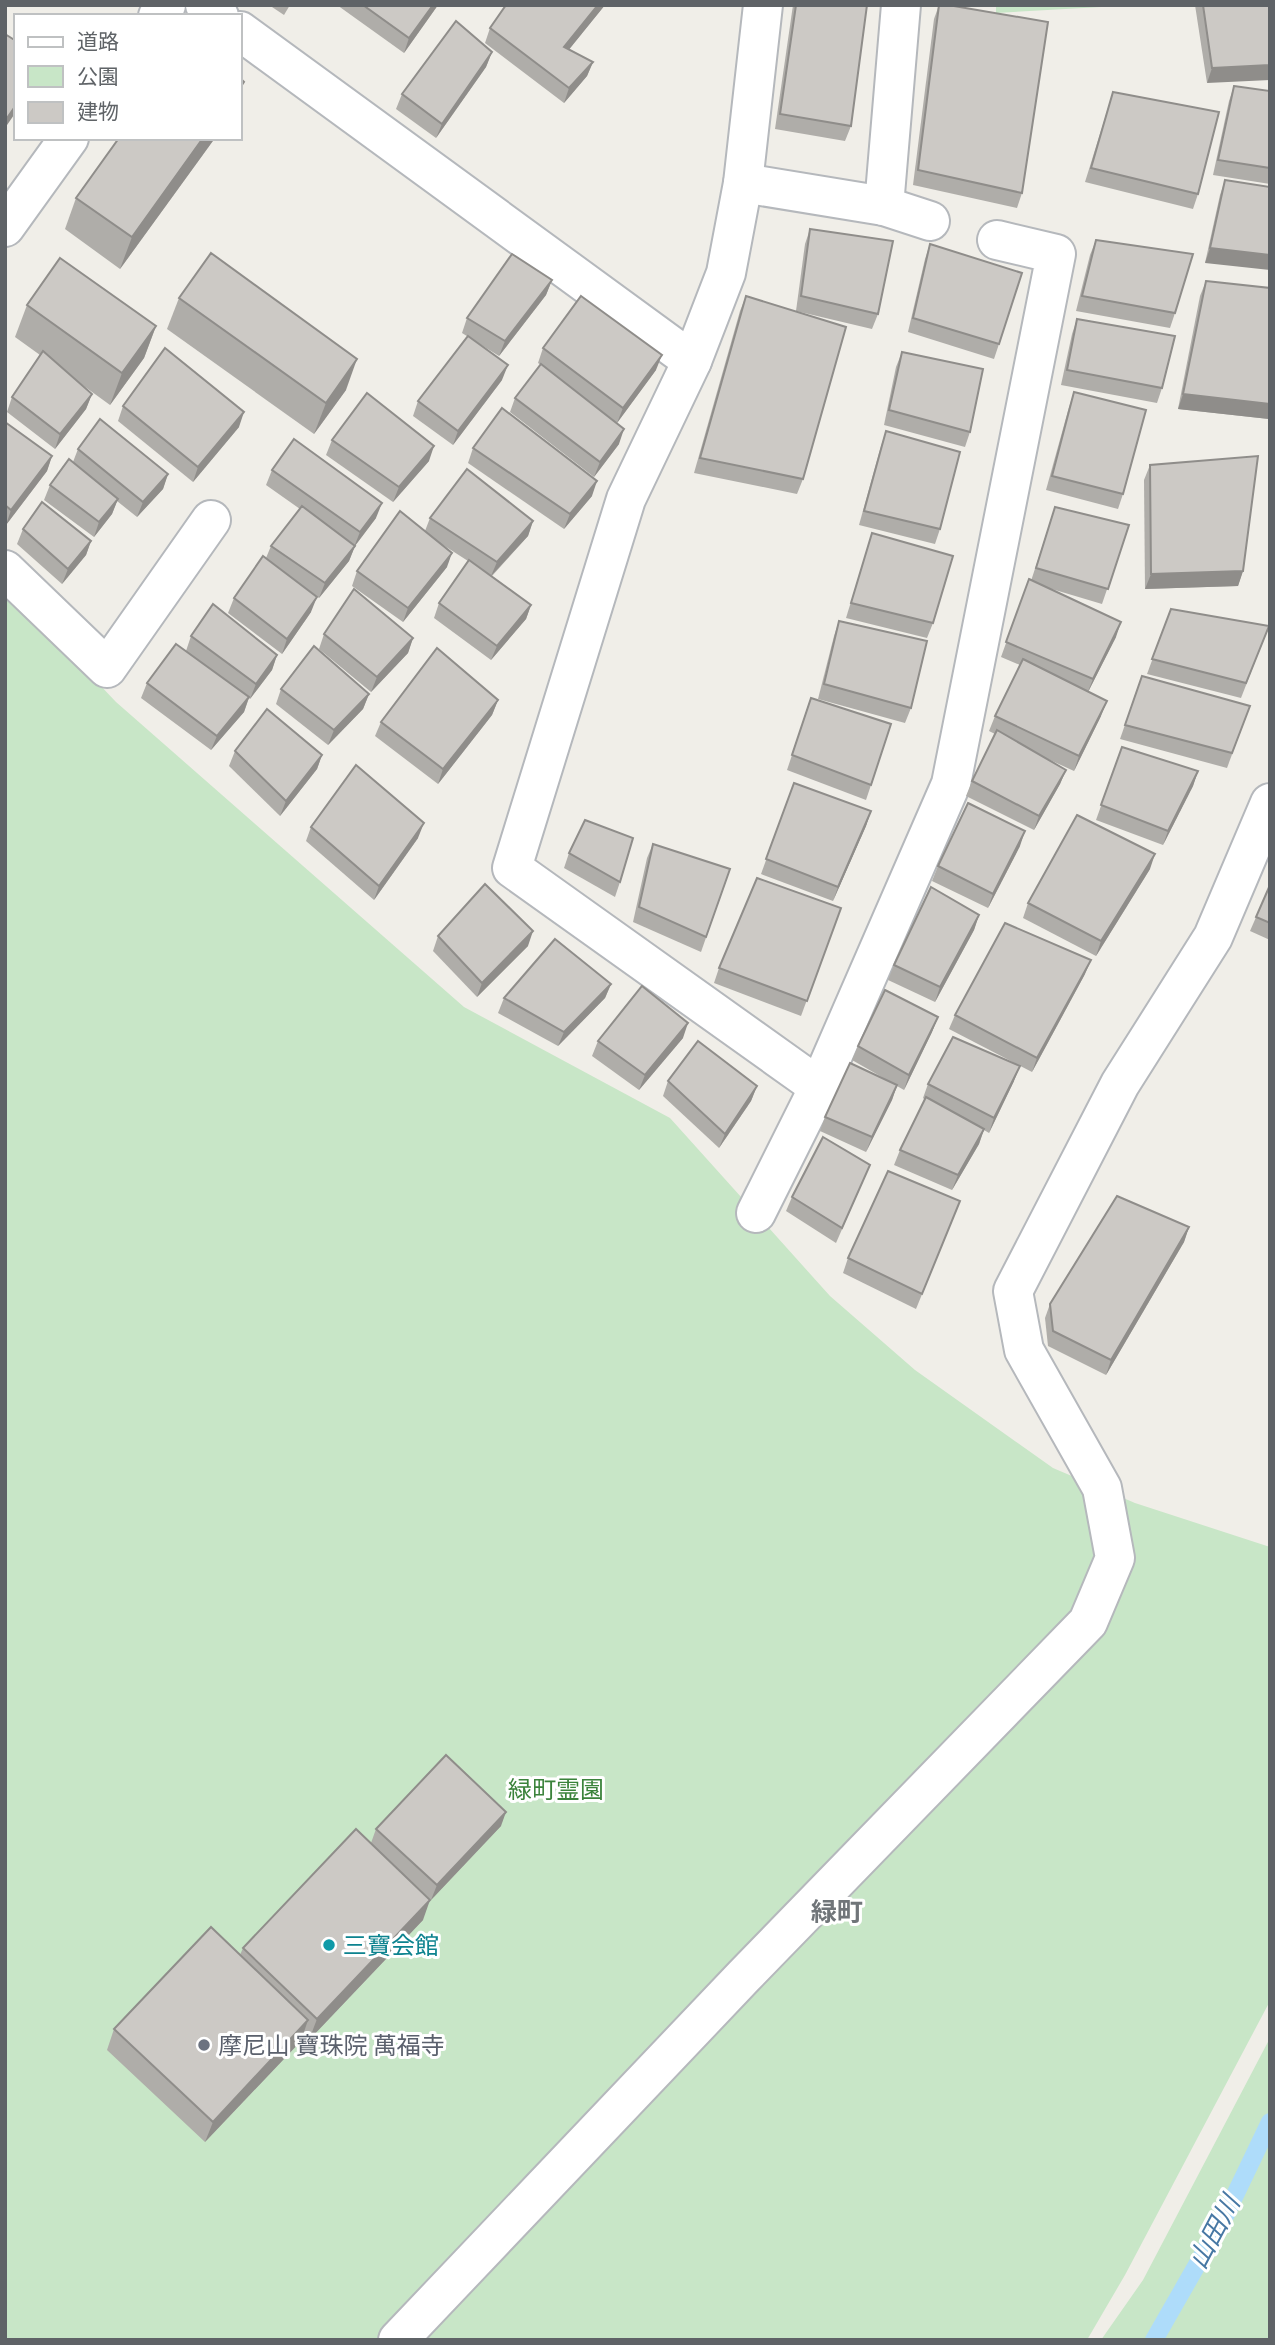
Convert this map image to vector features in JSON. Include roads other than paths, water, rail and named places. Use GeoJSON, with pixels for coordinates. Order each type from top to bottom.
{"type":"FeatureCollection","features":[{"type":"Feature","properties":{"kind":"street"},"geometry":{"type":"LineString","coordinates":[[763,5],[743,183],[726,273],[692,361],[626,499],[512,868],[819,1087]]}},
{"type":"Feature","properties":{"kind":"street"},"geometry":{"type":"LineString","coordinates":[[884,206],[901,5]]}},
{"type":"Feature","properties":{"kind":"street"},"geometry":{"type":"LineString","coordinates":[[242,32],[692,361]]}},
{"type":"Feature","properties":{"kind":"street"},"geometry":{"type":"LineString","coordinates":[[5,227],[68,140]]}},
{"type":"Feature","properties":{"kind":"street"},"geometry":{"type":"LineString","coordinates":[[743,183],[884,206],[930,221]]}},
{"type":"Feature","properties":{"kind":"street"},"geometry":{"type":"LineString","coordinates":[[756,1213],[819,1087],[950,784],[1056,254],[997,240]]}},
{"type":"Feature","properties":{"kind":"street"},"geometry":{"type":"LineString","coordinates":[[5,570],[107,668],[211,520]]}},
{"type":"Feature","properties":{"kind":"street"},"geometry":{"type":"LineString","coordinates":[[398,2340],[725,1996],[1088,1622],[1115,1558],[1102,1488],[1024,1350],[1013,1291],[1120,1084],[1213,937],[1270,803]]}},
{"type":"Feature","properties":{"kind":"waterway","name":"山田川"},"geometry":{"type":"LineString","coordinates":[[1154,2340],[1225,2216],[1270,2122]]}},
{"type":"Feature","properties":{"kind":"place","name":"三寶会館"},"geometry":{"type":"Point","coordinates":[329,1945]}},
{"type":"Feature","properties":{"kind":"place","name":"摩尼山 寶珠院 萬福寺"},"geometry":{"type":"Point","coordinates":[204,2045]}},
{"type":"Feature","properties":{"kind":"district","name":"緑町"},"geometry":{"type":"Point","coordinates":[837,1912]}},
{"type":"Feature","properties":{"kind":"park label","name":"緑町霊園"},"geometry":{"type":"Point","coordinates":[556,1789]}}]}
